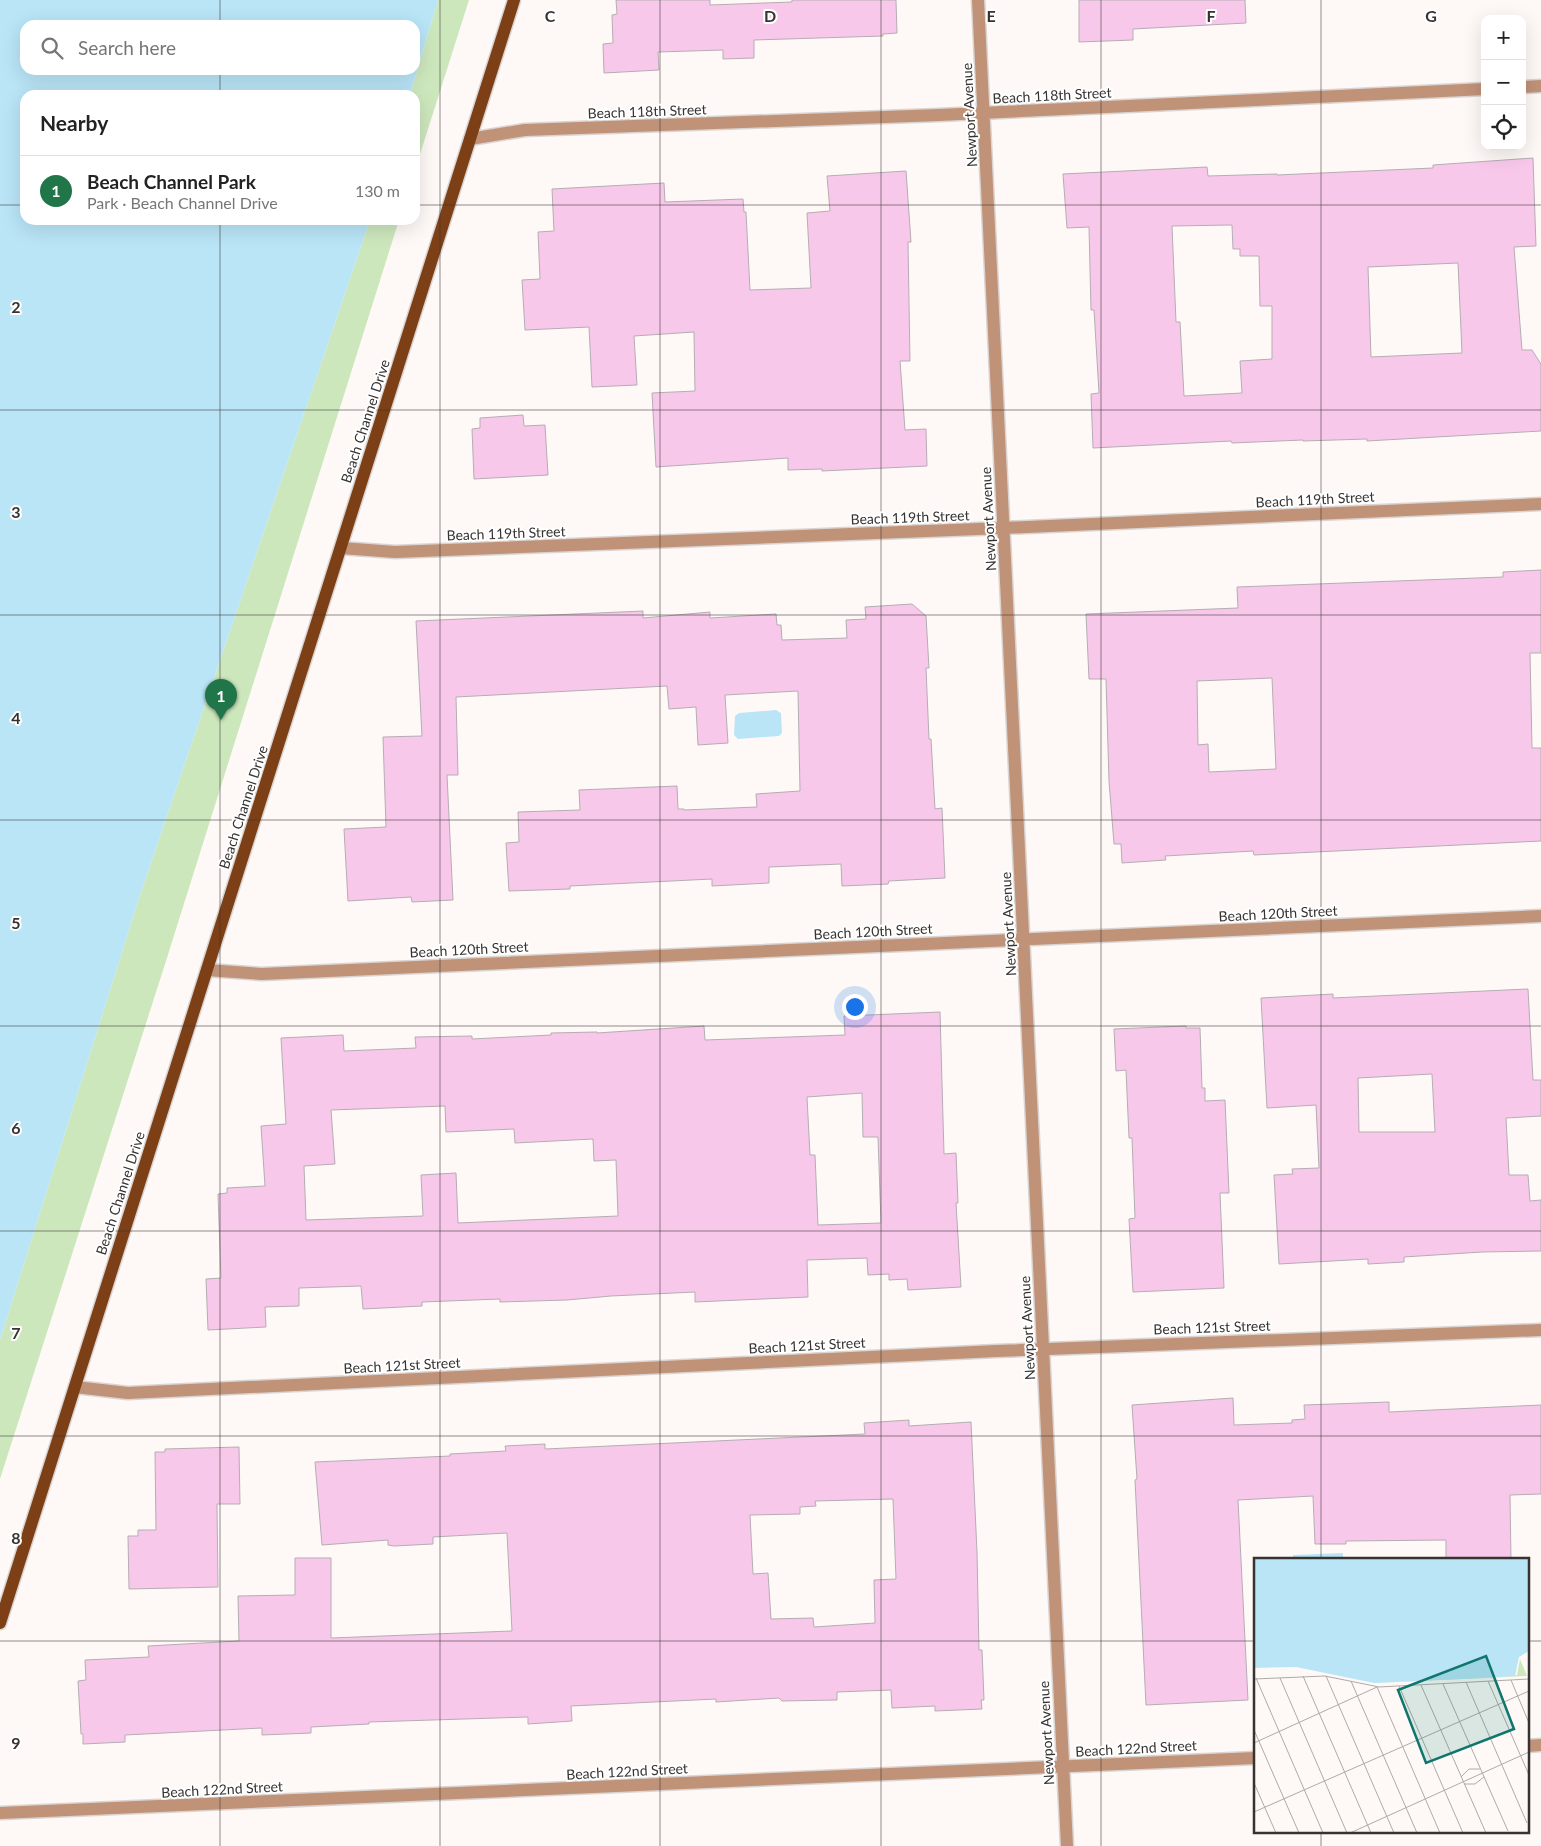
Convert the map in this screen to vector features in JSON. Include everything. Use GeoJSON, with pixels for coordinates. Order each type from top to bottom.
{"type":"FeatureCollection","features":[{"type":"Feature","properties":{"kind":"main road","name":"Beach Channel Drive"},"geometry":{"type":"LineString","coordinates":[[0,1623],[514,0]]}},
{"type":"Feature","properties":{"kind":"street","name":"Newport Avenue"},"geometry":{"type":"LineString","coordinates":[[978,0],[1067,1846]]}},
{"type":"Feature","properties":{"kind":"street"},"geometry":{"type":"LineString","coordinates":[[1526,87],[1541,86]]}},
{"type":"Feature","properties":{"kind":"street","name":"Beach 118th Street"},"geometry":{"type":"LineString","coordinates":[[470,139],[526,130],[984,113],[1481,89]]}},
{"type":"Feature","properties":{"kind":"street","name":"Beach 119th Street"},"geometry":{"type":"LineString","coordinates":[[341,548],[394,552],[1004,528],[1541,504]]}},
{"type":"Feature","properties":{"kind":"street","name":"Beach 120th Street"},"geometry":{"type":"LineString","coordinates":[[207,970],[272,973],[1541,916]]}},
{"type":"Feature","properties":{"kind":"street","name":"Beach 121st Street"},"geometry":{"type":"LineString","coordinates":[[74,1387],[128,1393],[1043,1349],[1541,1330]]}},
{"type":"Feature","properties":{"kind":"street"},"geometry":{"type":"LineString","coordinates":[[1528,1746],[1541,1745]]}},
{"type":"Feature","properties":{"kind":"street","name":"Beach 122nd Street"},"geometry":{"type":"LineString","coordinates":[[0,1813],[1254,1758]]}},
{"type":"Feature","properties":{"kind":"green space"},"geometry":{"type":"Polygon","coordinates":[[[438,0],[469,0],[420,154],[420,90],[411,90],[416,75],[420,75],[420,61],[438,0]]]}},
{"type":"Feature","properties":{"kind":"green space"},"geometry":{"type":"Polygon","coordinates":[[[368,225],[397,225],[166,961],[0,1479],[0,1340],[138,901],[368,225]]]}},
{"type":"Feature","properties":{"kind":"water"},"geometry":{"type":"Polygon","coordinates":[[[0,0],[438,0],[420,61],[420,20],[20,20],[20,75],[416,75],[411,90],[20,90],[20,225],[368,225],[138,901],[0,1340],[0,0]]]}},
{"type":"Feature","properties":{"kind":"water"},"geometry":{"type":"Polygon","coordinates":[[[776,710],[781,713],[782,733],[779,736],[738,739],[734,735],[735,716],[739,713],[776,710]]]}},
{"type":"Feature","properties":{"kind":"water"},"geometry":{"type":"Polygon","coordinates":[[[1343,1553],[1343,1558],[1293,1558],[1293,1555],[1343,1553]]]}},
{"type":"Feature","properties":{"kind":"building"},"geometry":{"type":"Polygon","coordinates":[[[616,0],[710,0],[710,5],[792,2],[792,0],[896,0],[897,33],[883,34],[883,36],[754,40],[754,58],[723,59],[723,50],[658,52],[659,70],[604,73],[603,44],[613,43],[612,15],[617,14],[616,0]]]}},
{"type":"Feature","properties":{"kind":"building"},"geometry":{"type":"Polygon","coordinates":[[[1079,0],[1245,0],[1246,23],[1133,29],[1133,40],[1079,42],[1079,0]]]}},
{"type":"Feature","properties":{"kind":"building"},"geometry":{"type":"Polygon","coordinates":[[[1533,158],[1536,246],[1514,247],[1522,350],[1532,350],[1541,364],[1541,431],[1367,441],[1367,439],[1232,443],[1231,441],[1093,448],[1091,394],[1099,393],[1094,310],[1091,310],[1089,227],[1067,228],[1063,174],[1207,167],[1208,176],[1277,175],[1433,168],[1433,165],[1533,158]],[[1232,225],[1172,226],[1176,322],[1180,322],[1184,396],[1242,393],[1240,361],[1272,359],[1272,306],[1260,306],[1259,256],[1240,256],[1240,249],[1233,249],[1232,225]],[[1458,263],[1368,267],[1371,357],[1462,353],[1458,263]]]}},
{"type":"Feature","properties":{"kind":"building"},"geometry":{"type":"Polygon","coordinates":[[[906,171],[911,242],[908,242],[910,361],[900,361],[905,430],[926,429],[927,466],[822,471],[822,469],[788,470],[788,458],[656,467],[652,393],[695,391],[694,332],[634,336],[637,385],[592,387],[589,327],[525,330],[522,280],[540,279],[538,232],[554,231],[552,189],[664,183],[665,202],[743,199],[744,212],[746,212],[750,290],[811,288],[807,213],[830,211],[827,176],[906,171]]]}},
{"type":"Feature","properties":{"kind":"building"},"geometry":{"type":"Polygon","coordinates":[[[523,415],[524,426],[545,425],[548,475],[474,479],[472,429],[480,428],[480,418],[523,415]]]}},
{"type":"Feature","properties":{"kind":"building"},"geometry":{"type":"Polygon","coordinates":[[[1541,570],[1541,653],[1530,653],[1532,748],[1541,748],[1541,841],[1254,855],[1253,851],[1165,856],[1166,860],[1122,863],[1121,844],[1114,844],[1109,781],[1106,679],[1089,679],[1086,614],[1238,608],[1237,587],[1503,577],[1503,572],[1541,570]],[[1272,678],[1197,681],[1198,745],[1208,744],[1209,772],[1276,769],[1272,678]]]}},
{"type":"Feature","properties":{"kind":"building"},"geometry":{"type":"Polygon","coordinates":[[[912,604],[926,616],[929,668],[926,668],[929,739],[931,739],[935,809],[942,808],[945,878],[889,881],[888,884],[842,886],[841,864],[769,867],[769,883],[712,886],[712,879],[570,886],[570,889],[509,891],[506,843],[519,842],[518,812],[580,810],[579,790],[677,786],[678,809],[684,810],[757,807],[756,794],[800,791],[798,691],[725,695],[728,743],[698,745],[696,707],[669,709],[667,686],[456,697],[458,775],[447,775],[453,900],[412,902],[411,897],[348,901],[344,829],[386,827],[383,737],[422,736],[416,621],[643,611],[643,618],[710,612],[710,618],[776,614],[777,625],[781,625],[782,640],[847,638],[846,620],[866,619],[865,607],[912,604]]]}},
{"type":"Feature","properties":{"kind":"building"},"geometry":{"type":"Polygon","coordinates":[[[1528,989],[1533,1080],[1541,1080],[1541,1116],[1506,1118],[1509,1175],[1528,1175],[1530,1201],[1541,1200],[1541,1251],[1482,1252],[1404,1257],[1404,1262],[1368,1264],[1368,1259],[1279,1264],[1274,1175],[1293,1174],[1292,1169],[1319,1168],[1316,1105],[1267,1108],[1261,998],[1333,994],[1333,998],[1528,989]],[[1432,1074],[1358,1078],[1359,1132],[1435,1132],[1432,1074]]]}},
{"type":"Feature","properties":{"kind":"building"},"geometry":{"type":"Polygon","coordinates":[[[940,1012],[944,1154],[956,1153],[958,1203],[956,1203],[961,1287],[908,1290],[907,1279],[889,1280],[889,1274],[868,1275],[867,1258],[807,1260],[808,1297],[695,1302],[695,1292],[567,1300],[500,1302],[500,1299],[422,1302],[422,1306],[363,1309],[361,1286],[299,1288],[299,1306],[265,1307],[266,1327],[208,1330],[206,1279],[221,1278],[218,1194],[227,1193],[227,1188],[265,1186],[261,1126],[286,1124],[281,1038],[343,1035],[344,1051],[416,1048],[415,1037],[472,1036],[472,1039],[551,1035],[551,1033],[597,1033],[704,1026],[705,1040],[845,1035],[844,1016],[940,1012]],[[862,1093],[807,1097],[810,1155],[815,1155],[818,1225],[881,1223],[878,1137],[863,1137],[862,1093]],[[445,1106],[331,1110],[335,1164],[304,1166],[306,1220],[423,1216],[421,1175],[456,1173],[458,1223],[618,1216],[616,1160],[594,1161],[593,1139],[515,1143],[514,1129],[446,1132],[445,1106]]]}},
{"type":"Feature","properties":{"kind":"building"},"geometry":{"type":"Polygon","coordinates":[[[1186,1026],[1186,1028],[1200,1028],[1202,1088],[1205,1088],[1205,1101],[1225,1100],[1229,1193],[1220,1193],[1224,1288],[1133,1292],[1129,1219],[1135,1218],[1132,1138],[1129,1138],[1126,1070],[1116,1071],[1114,1029],[1186,1026]]]}},
{"type":"Feature","properties":{"kind":"building"},"geometry":{"type":"Polygon","coordinates":[[[1233,1398],[1234,1425],[1292,1423],[1292,1420],[1305,1419],[1304,1405],[1389,1402],[1389,1412],[1541,1405],[1541,1494],[1510,1495],[1511,1558],[1446,1558],[1446,1540],[1346,1541],[1346,1544],[1315,1544],[1313,1496],[1238,1500],[1248,1700],[1146,1705],[1135,1480],[1137,1479],[1132,1405],[1233,1398]]]}},
{"type":"Feature","properties":{"kind":"building"},"geometry":{"type":"Polygon","coordinates":[[[909,1420],[909,1426],[971,1422],[979,1650],[982,1650],[984,1700],[981,1700],[982,1709],[935,1711],[935,1706],[892,1708],[891,1690],[837,1692],[837,1700],[782,1701],[779,1698],[716,1702],[716,1699],[571,1706],[572,1721],[528,1724],[528,1717],[369,1722],[369,1724],[311,1727],[311,1733],[262,1735],[262,1728],[125,1735],[125,1742],[83,1744],[78,1681],[86,1680],[85,1660],[149,1657],[148,1646],[239,1641],[238,1596],[295,1595],[295,1558],[331,1558],[331,1638],[512,1631],[507,1533],[433,1537],[433,1544],[394,1546],[388,1545],[388,1540],[322,1545],[315,1462],[450,1456],[450,1454],[506,1451],[505,1446],[545,1444],[545,1449],[865,1434],[864,1423],[909,1420]],[[893,1499],[815,1501],[816,1506],[800,1507],[800,1514],[750,1515],[753,1574],[768,1573],[771,1619],[813,1618],[814,1627],[875,1623],[874,1580],[896,1579],[893,1499]]]}},
{"type":"Feature","properties":{"kind":"building"},"geometry":{"type":"Polygon","coordinates":[[[239,1447],[240,1504],[217,1504],[218,1587],[129,1589],[128,1536],[138,1536],[138,1530],[156,1530],[155,1452],[165,1452],[165,1449],[239,1447]]]}},
{"type":"Feature","properties":{"kind":"place","name":"Beach Channel Park"},"geometry":{"type":"Point","coordinates":[221,720]}}]}
